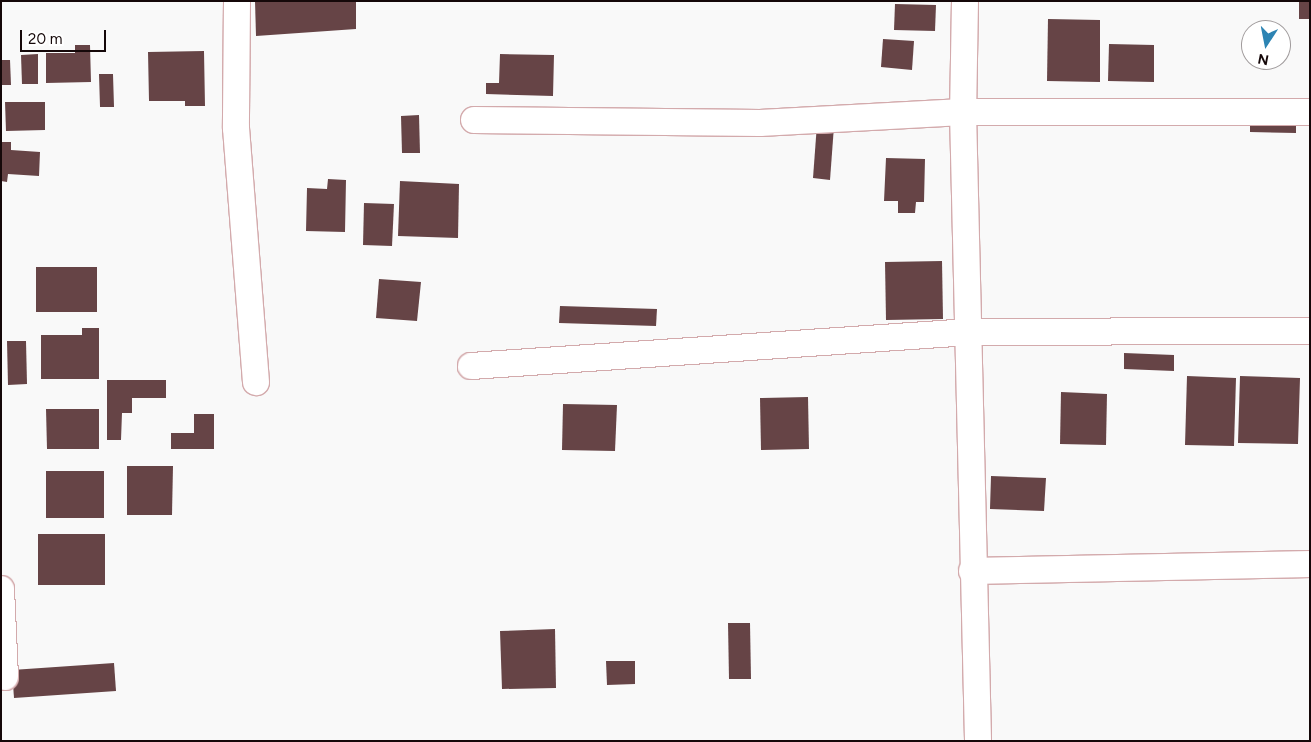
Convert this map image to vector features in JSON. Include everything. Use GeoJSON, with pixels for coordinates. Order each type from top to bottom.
{"type":"FeatureCollection","features":[{"type":"Feature","properties":{"kind":"street"},"geometry":{"type":"LineString","coordinates":[[237,1],[236,128],[256,382]]}},
{"type":"Feature","properties":{"kind":"street"},"geometry":{"type":"LineString","coordinates":[[965,1],[963,112],[970,332],[972,571],[978,741]]}},
{"type":"Feature","properties":{"kind":"street"},"geometry":{"type":"LineString","coordinates":[[474,120],[760,123],[963,112],[1310,112]]}},
{"type":"Feature","properties":{"kind":"street"},"geometry":{"type":"LineString","coordinates":[[471,366],[970,332],[1310,331]]}},
{"type":"Feature","properties":{"kind":"street"},"geometry":{"type":"LineString","coordinates":[[972,571],[1310,564]]}},
{"type":"Feature","properties":{"kind":"street"},"geometry":{"type":"LineString","coordinates":[[1,589],[5,677]]}},
{"type":"Feature","properties":{"kind":"building"},"geometry":{"type":"Polygon","coordinates":[[[255,1],[356,1],[356,29],[256,36],[255,1]]]}},
{"type":"Feature","properties":{"kind":"building"},"geometry":{"type":"Polygon","coordinates":[[[1299,1],[1310,1],[1310,19],[1299,19],[1299,1]]]}},
{"type":"Feature","properties":{"kind":"building"},"geometry":{"type":"Polygon","coordinates":[[[895,4],[936,5],[935,31],[894,30],[895,4]]]}},
{"type":"Feature","properties":{"kind":"building"},"geometry":{"type":"Polygon","coordinates":[[[1048,19],[1100,20],[1100,82],[1047,81],[1048,19]]]}},
{"type":"Feature","properties":{"kind":"building"},"geometry":{"type":"Polygon","coordinates":[[[883,39],[914,41],[912,70],[881,67],[883,39]]]}},
{"type":"Feature","properties":{"kind":"building"},"geometry":{"type":"Polygon","coordinates":[[[1109,44],[1154,45],[1154,82],[1108,81],[1109,44]]]}},
{"type":"Feature","properties":{"kind":"building"},"geometry":{"type":"Polygon","coordinates":[[[75,45],[90,45],[91,82],[46,83],[46,53],[75,53],[75,45]]]}},
{"type":"Feature","properties":{"kind":"building"},"geometry":{"type":"Polygon","coordinates":[[[204,51],[205,106],[185,106],[185,101],[149,101],[148,52],[204,51]]]}},
{"type":"Feature","properties":{"kind":"building"},"geometry":{"type":"Polygon","coordinates":[[[38,54],[38,84],[22,84],[21,55],[38,54]]]}},
{"type":"Feature","properties":{"kind":"building"},"geometry":{"type":"Polygon","coordinates":[[[500,54],[554,55],[553,96],[486,94],[486,83],[499,83],[500,54]]]}},
{"type":"Feature","properties":{"kind":"building"},"geometry":{"type":"Polygon","coordinates":[[[1,60],[10,60],[11,85],[1,85],[1,60]]]}},
{"type":"Feature","properties":{"kind":"building"},"geometry":{"type":"Polygon","coordinates":[[[99,74],[113,74],[114,107],[100,107],[99,74]]]}},
{"type":"Feature","properties":{"kind":"building"},"geometry":{"type":"Polygon","coordinates":[[[5,102],[45,102],[45,130],[6,131],[5,102]]]}},
{"type":"Feature","properties":{"kind":"building"},"geometry":{"type":"Polygon","coordinates":[[[419,115],[420,153],[402,153],[401,116],[419,115]]]}},
{"type":"Feature","properties":{"kind":"building"},"geometry":{"type":"Polygon","coordinates":[[[1250,118],[1296,118],[1296,133],[1250,132],[1250,118]]]}},
{"type":"Feature","properties":{"kind":"building"},"geometry":{"type":"Polygon","coordinates":[[[817,124],[834,126],[830,180],[813,178],[817,124]]]}},
{"type":"Feature","properties":{"kind":"building"},"geometry":{"type":"Polygon","coordinates":[[[1,142],[11,142],[11,150],[40,152],[39,176],[8,174],[7,182],[1,181],[1,142]]]}},
{"type":"Feature","properties":{"kind":"building"},"geometry":{"type":"Polygon","coordinates":[[[886,158],[925,159],[924,202],[916,202],[915,213],[898,213],[898,201],[884,201],[886,158]]]}},
{"type":"Feature","properties":{"kind":"building"},"geometry":{"type":"Polygon","coordinates":[[[328,179],[346,180],[345,232],[306,231],[307,188],[327,189],[328,179]]]}},
{"type":"Feature","properties":{"kind":"building"},"geometry":{"type":"Polygon","coordinates":[[[400,181],[459,184],[458,238],[398,236],[400,181]]]}},
{"type":"Feature","properties":{"kind":"building"},"geometry":{"type":"Polygon","coordinates":[[[364,203],[394,204],[392,246],[363,245],[364,203]]]}},
{"type":"Feature","properties":{"kind":"building"},"geometry":{"type":"Polygon","coordinates":[[[942,261],[943,319],[886,320],[885,262],[942,261]]]}},
{"type":"Feature","properties":{"kind":"building"},"geometry":{"type":"Polygon","coordinates":[[[36,267],[97,267],[97,312],[36,312],[36,267]]]}},
{"type":"Feature","properties":{"kind":"building"},"geometry":{"type":"Polygon","coordinates":[[[379,279],[421,282],[417,321],[376,318],[379,279]]]}},
{"type":"Feature","properties":{"kind":"building"},"geometry":{"type":"Polygon","coordinates":[[[560,306],[657,309],[656,326],[559,323],[560,306]]]}},
{"type":"Feature","properties":{"kind":"building"},"geometry":{"type":"Polygon","coordinates":[[[82,328],[99,328],[99,379],[41,379],[41,335],[82,335],[82,328]]]}},
{"type":"Feature","properties":{"kind":"building"},"geometry":{"type":"Polygon","coordinates":[[[7,341],[26,341],[27,384],[8,385],[7,341]]]}},
{"type":"Feature","properties":{"kind":"building"},"geometry":{"type":"Polygon","coordinates":[[[1124,353],[1174,355],[1174,371],[1124,369],[1124,353]]]}},
{"type":"Feature","properties":{"kind":"building"},"geometry":{"type":"Polygon","coordinates":[[[1187,376],[1236,378],[1234,446],[1185,445],[1187,376]]]}},
{"type":"Feature","properties":{"kind":"building"},"geometry":{"type":"Polygon","coordinates":[[[1240,376],[1300,378],[1298,444],[1238,443],[1240,376]]]}},
{"type":"Feature","properties":{"kind":"building"},"geometry":{"type":"Polygon","coordinates":[[[107,380],[166,380],[166,398],[132,398],[132,413],[122,413],[121,440],[107,440],[107,380]]]}},
{"type":"Feature","properties":{"kind":"building"},"geometry":{"type":"Polygon","coordinates":[[[1061,392],[1107,394],[1106,445],[1060,444],[1061,392]]]}},
{"type":"Feature","properties":{"kind":"building"},"geometry":{"type":"Polygon","coordinates":[[[808,397],[809,449],[761,450],[760,398],[808,397]]]}},
{"type":"Feature","properties":{"kind":"building"},"geometry":{"type":"Polygon","coordinates":[[[563,404],[617,405],[615,451],[562,450],[563,404]]]}},
{"type":"Feature","properties":{"kind":"building"},"geometry":{"type":"Polygon","coordinates":[[[46,409],[99,409],[99,449],[47,449],[46,409]]]}},
{"type":"Feature","properties":{"kind":"building"},"geometry":{"type":"Polygon","coordinates":[[[194,414],[214,414],[214,449],[171,449],[171,433],[194,433],[194,414]]]}},
{"type":"Feature","properties":{"kind":"building"},"geometry":{"type":"Polygon","coordinates":[[[127,466],[173,466],[172,515],[127,515],[127,466]]]}},
{"type":"Feature","properties":{"kind":"building"},"geometry":{"type":"Polygon","coordinates":[[[46,471],[104,471],[104,518],[46,518],[46,471]]]}},
{"type":"Feature","properties":{"kind":"building"},"geometry":{"type":"Polygon","coordinates":[[[991,476],[1046,478],[1044,511],[990,509],[991,476]]]}},
{"type":"Feature","properties":{"kind":"building"},"geometry":{"type":"Polygon","coordinates":[[[38,534],[105,534],[105,585],[38,585],[38,534]]]}},
{"type":"Feature","properties":{"kind":"building"},"geometry":{"type":"Polygon","coordinates":[[[728,623],[750,623],[751,679],[729,679],[728,623]]]}},
{"type":"Feature","properties":{"kind":"building"},"geometry":{"type":"Polygon","coordinates":[[[555,629],[556,688],[502,689],[500,631],[555,629]]]}},
{"type":"Feature","properties":{"kind":"building"},"geometry":{"type":"Polygon","coordinates":[[[606,661],[635,661],[635,684],[607,685],[606,661]]]}},
{"type":"Feature","properties":{"kind":"building"},"geometry":{"type":"Polygon","coordinates":[[[114,663],[116,691],[14,698],[12,670],[114,663]]]}}]}
